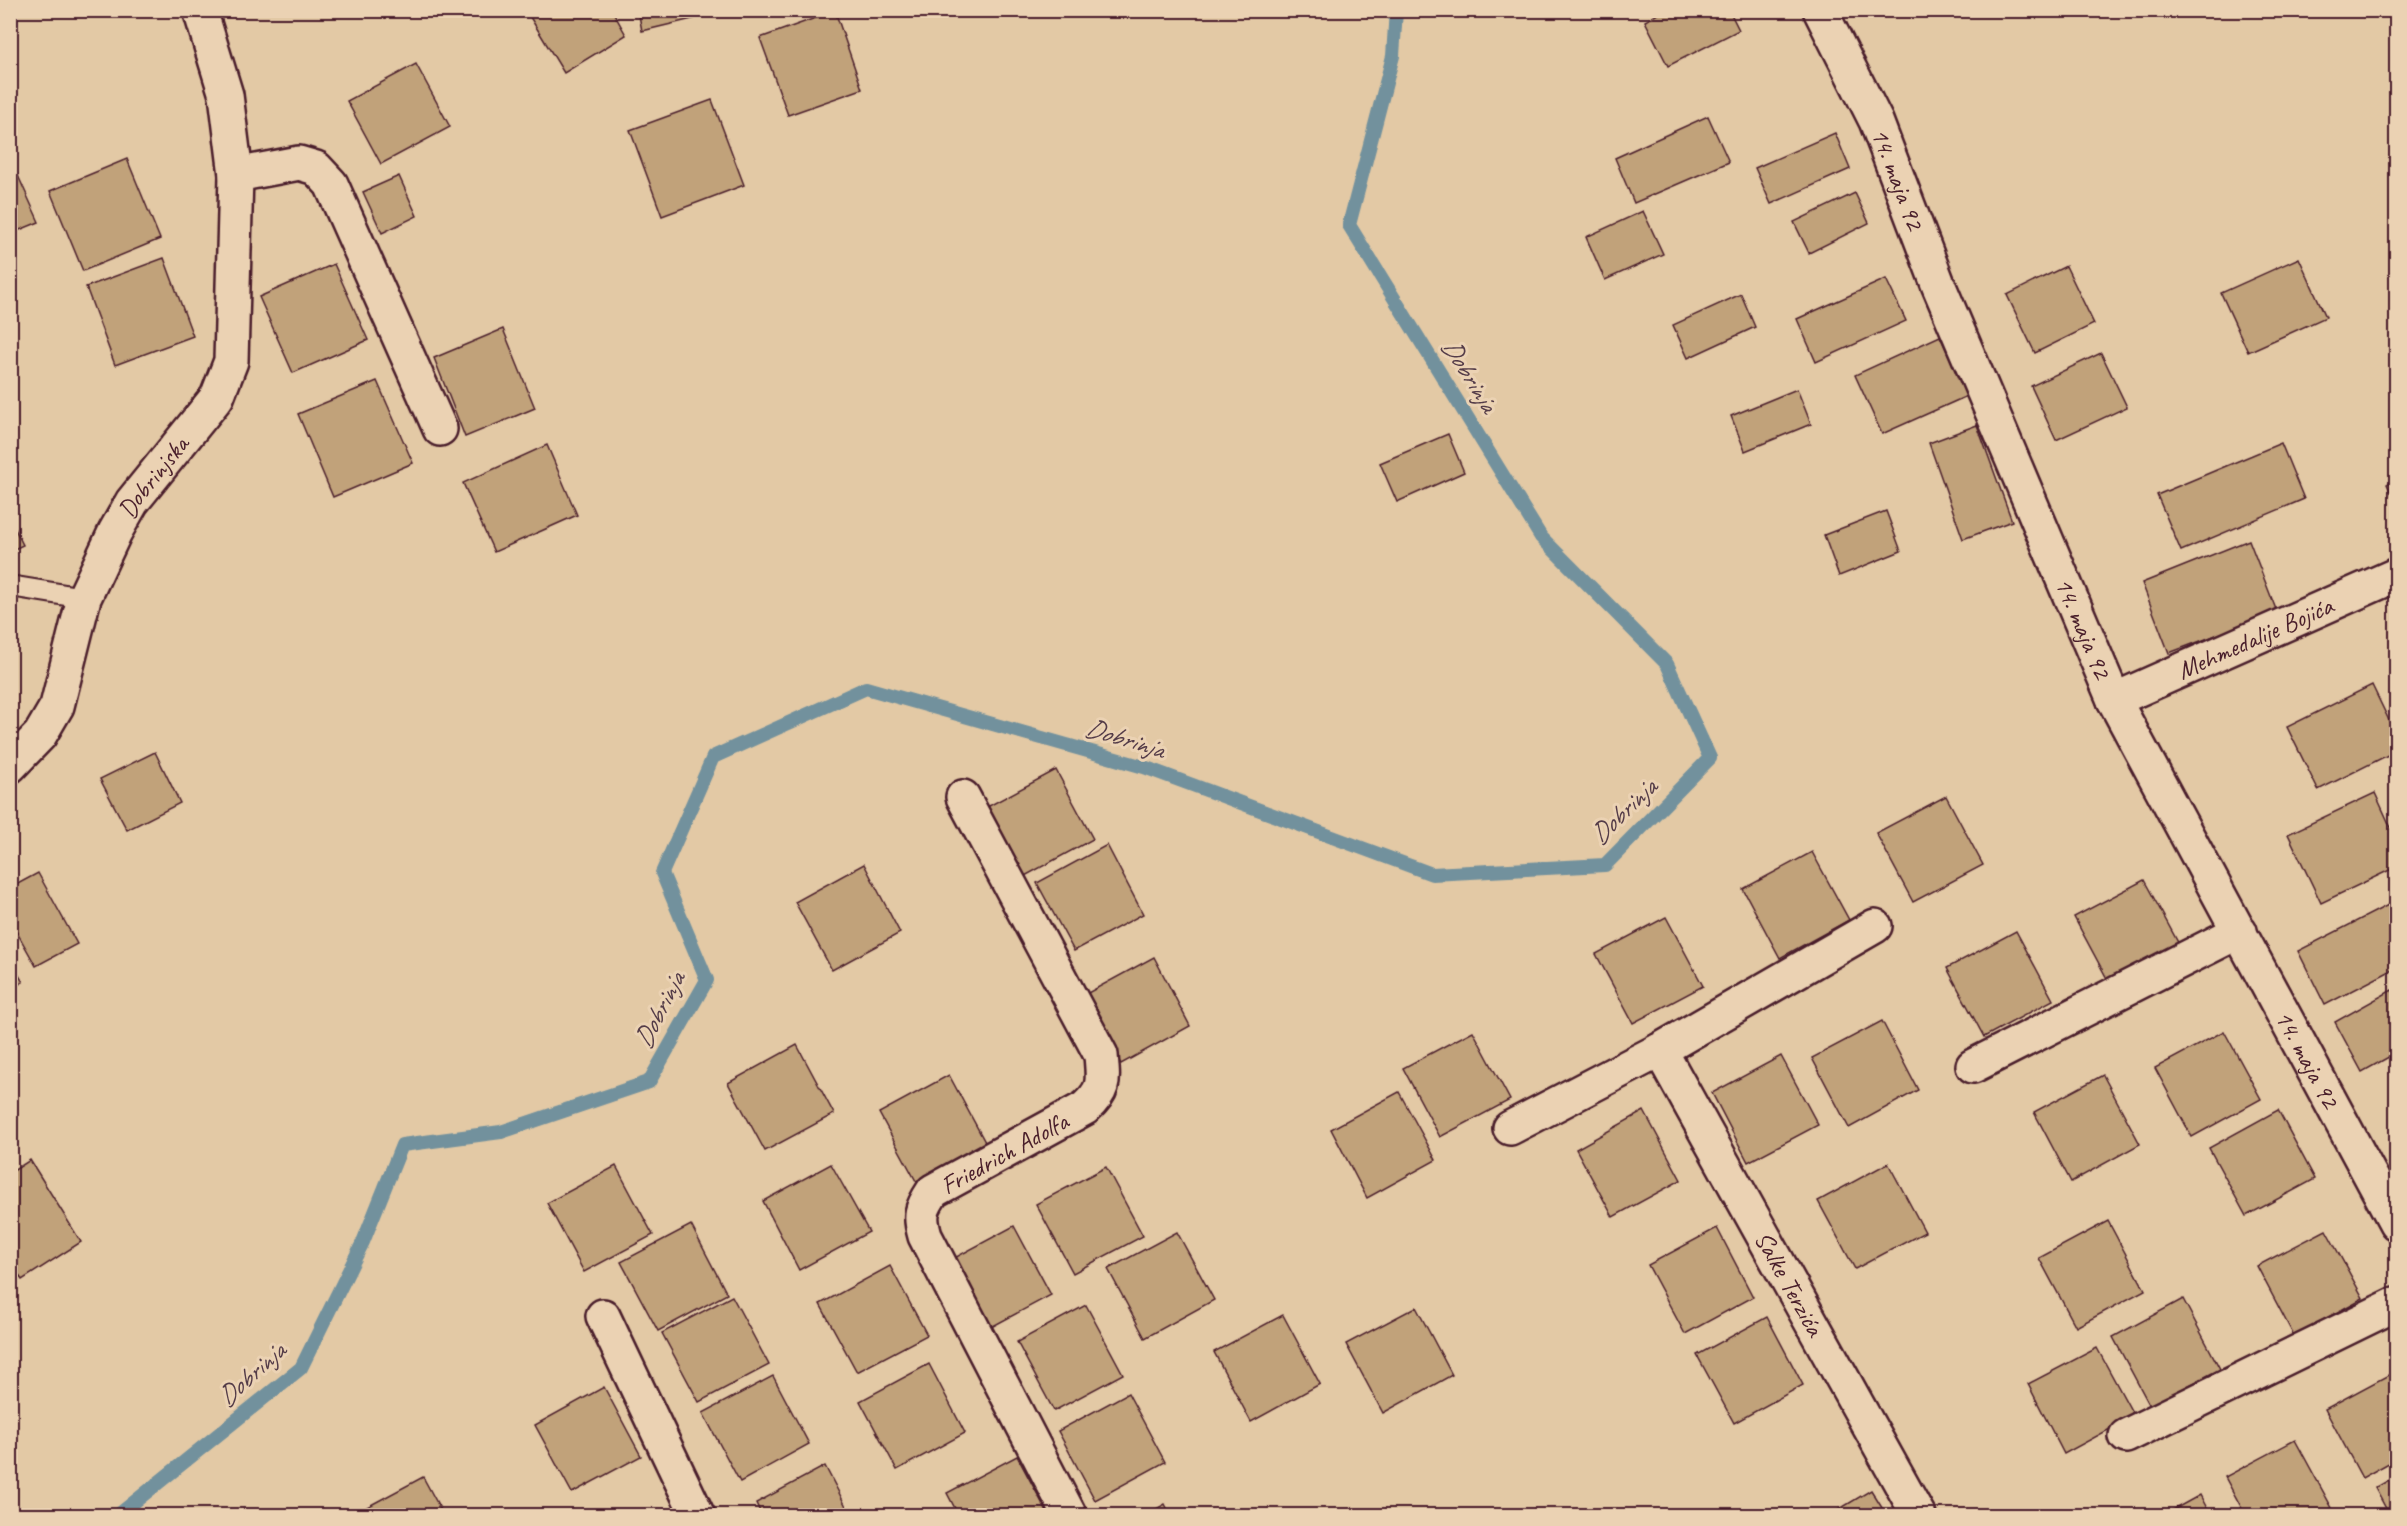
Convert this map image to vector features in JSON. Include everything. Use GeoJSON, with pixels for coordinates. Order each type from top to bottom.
{"type":"FeatureCollection","features":[{"type":"Feature","properties":{"kind":"street","name":"Dobrinjska"},"geometry":{"type":"LineString","coordinates":[[10,766],[20,759],[40,735],[57,706],[84,598],[107,547],[132,502],[217,397],[231,361],[236,175],[226,95],[200,10]]}},
{"type":"Feature","properties":{"kind":"street","name":"14. maja 92"},"geometry":{"type":"LineString","coordinates":[[1820,10],[1876,121],[1938,284],[2114,700],[2397,1223]]}},
{"type":"Feature","properties":{"kind":"street"},"geometry":{"type":"LineString","coordinates":[[236,175],[299,163],[316,168],[331,184],[440,429]]}},
{"type":"Feature","properties":{"kind":"street","name":"Mehmedalije Bojića"},"geometry":{"type":"LineString","coordinates":[[2114,700],[2397,575]]}},
{"type":"Feature","properties":{"kind":"street","name":"Friedrich Adolfa"},"geometry":{"type":"LineString","coordinates":[[963,797],[1101,1055],[1103,1078],[1099,1096],[1085,1108],[933,1191],[922,1207],[920,1220],[925,1236],[1070,1515]]}},
{"type":"Feature","properties":{"kind":"street"},"geometry":{"type":"LineString","coordinates":[[1510,1128],[1660,1050],[1875,926]]}},
{"type":"Feature","properties":{"kind":"street"},"geometry":{"type":"LineString","coordinates":[[1973,1066],[2240,931]]}},
{"type":"Feature","properties":{"kind":"street","name":"Salke Terzića"},"geometry":{"type":"LineString","coordinates":[[1660,1050],[1919,1515]]}},
{"type":"Feature","properties":{"kind":"street"},"geometry":{"type":"LineString","coordinates":[[2126,1436],[2397,1304]]}},
{"type":"Feature","properties":{"kind":"street"},"geometry":{"type":"LineString","coordinates":[[603,1316],[698,1515]]}},
{"type":"Feature","properties":{"kind":"lane"},"geometry":{"type":"LineString","coordinates":[[10,585],[84,598]]}},
{"type":"Feature","properties":{"kind":"building"},"geometry":{"type":"Polygon","coordinates":[[[529,10],[612,10],[626,35],[564,73],[527,12],[529,10]]]}},
{"type":"Feature","properties":{"kind":"building"},"geometry":{"type":"Polygon","coordinates":[[[638,10],[704,10],[705,16],[642,31],[638,10]]]}},
{"type":"Feature","properties":{"kind":"building"},"geometry":{"type":"Polygon","coordinates":[[[1513,10],[1538,10],[1537,14],[1513,10]]]}},
{"type":"Feature","properties":{"kind":"building"},"geometry":{"type":"Polygon","coordinates":[[[1665,10],[1729,10],[1739,30],[1668,66],[1645,21],[1665,10]]]}},
{"type":"Feature","properties":{"kind":"building"},"geometry":{"type":"Polygon","coordinates":[[[1867,10],[1886,10],[1873,19],[1867,10]]]}},
{"type":"Feature","properties":{"kind":"building"},"geometry":{"type":"Polygon","coordinates":[[[835,11],[862,89],[788,115],[760,38],[835,11]]]}},
{"type":"Feature","properties":{"kind":"building"},"geometry":{"type":"Polygon","coordinates":[[[416,64],[450,127],[381,164],[347,101],[416,64]]]}},
{"type":"Feature","properties":{"kind":"building"},"geometry":{"type":"Polygon","coordinates":[[[712,100],[744,185],[662,216],[630,130],[712,100]]]}},
{"type":"Feature","properties":{"kind":"building"},"geometry":{"type":"Polygon","coordinates":[[[1708,116],[1729,162],[1634,203],[1615,158],[1708,116]]]}},
{"type":"Feature","properties":{"kind":"building"},"geometry":{"type":"Polygon","coordinates":[[[1835,133],[1850,169],[1771,204],[1755,168],[1835,133]]]}},
{"type":"Feature","properties":{"kind":"building"},"geometry":{"type":"Polygon","coordinates":[[[10,158],[39,222],[10,234],[10,158]]]}},
{"type":"Feature","properties":{"kind":"building"},"geometry":{"type":"Polygon","coordinates":[[[127,159],[160,239],[83,271],[50,191],[127,159]]]}},
{"type":"Feature","properties":{"kind":"building"},"geometry":{"type":"Polygon","coordinates":[[[399,176],[417,216],[382,233],[363,192],[399,176]]]}},
{"type":"Feature","properties":{"kind":"building"},"geometry":{"type":"Polygon","coordinates":[[[1855,193],[1869,223],[1809,253],[1794,222],[1855,193]]]}},
{"type":"Feature","properties":{"kind":"building"},"geometry":{"type":"Polygon","coordinates":[[[1643,211],[1663,254],[1605,280],[1586,237],[1643,211]]]}},
{"type":"Feature","properties":{"kind":"building"},"geometry":{"type":"Polygon","coordinates":[[[164,258],[193,336],[115,365],[86,287],[164,258]]]}},
{"type":"Feature","properties":{"kind":"building"},"geometry":{"type":"Polygon","coordinates":[[[2299,258],[2326,317],[2248,352],[2221,293],[2299,258]]]}},
{"type":"Feature","properties":{"kind":"building"},"geometry":{"type":"Polygon","coordinates":[[[334,264],[368,340],[293,373],[259,297],[334,264]]]}},
{"type":"Feature","properties":{"kind":"building"},"geometry":{"type":"Polygon","coordinates":[[[2066,266],[2094,324],[2035,353],[2007,295],[2066,266]]]}},
{"type":"Feature","properties":{"kind":"building"},"geometry":{"type":"Polygon","coordinates":[[[1886,279],[1906,321],[1816,362],[1797,319],[1886,279]]]}},
{"type":"Feature","properties":{"kind":"building"},"geometry":{"type":"Polygon","coordinates":[[[1741,294],[1755,327],[1688,358],[1673,325],[1741,294]]]}},
{"type":"Feature","properties":{"kind":"building"},"geometry":{"type":"Polygon","coordinates":[[[503,329],[535,408],[465,437],[434,358],[503,329]]]}},
{"type":"Feature","properties":{"kind":"building"},"geometry":{"type":"Polygon","coordinates":[[[1940,336],[1967,396],[1882,434],[1855,375],[1940,336]]]}},
{"type":"Feature","properties":{"kind":"building"},"geometry":{"type":"Polygon","coordinates":[[[2101,353],[2127,407],[2056,440],[2031,386],[2101,353]]]}},
{"type":"Feature","properties":{"kind":"building"},"geometry":{"type":"Polygon","coordinates":[[[377,381],[413,463],[333,497],[298,414],[377,381]]]}},
{"type":"Feature","properties":{"kind":"building"},"geometry":{"type":"Polygon","coordinates":[[[1797,389],[1811,424],[1745,451],[1731,416],[1797,389]]]}},
{"type":"Feature","properties":{"kind":"building"},"geometry":{"type":"Polygon","coordinates":[[[1977,425],[2012,521],[1963,539],[1929,443],[1977,425]]]}},
{"type":"Feature","properties":{"kind":"building"},"geometry":{"type":"Polygon","coordinates":[[[1448,434],[1464,472],[1397,502],[1380,463],[1448,434]]]}},
{"type":"Feature","properties":{"kind":"building"},"geometry":{"type":"Polygon","coordinates":[[[2281,443],[2304,499],[2181,551],[2157,495],[2281,443]]]}},
{"type":"Feature","properties":{"kind":"building"},"geometry":{"type":"Polygon","coordinates":[[[547,445],[577,515],[494,552],[463,483],[547,445]]]}},
{"type":"Feature","properties":{"kind":"building"},"geometry":{"type":"Polygon","coordinates":[[[2396,479],[2396,503],[2387,484],[2396,479]]]}},
{"type":"Feature","properties":{"kind":"building"},"geometry":{"type":"Polygon","coordinates":[[[1886,511],[1901,551],[1839,576],[1824,535],[1886,511]]]}},
{"type":"Feature","properties":{"kind":"building"},"geometry":{"type":"Polygon","coordinates":[[[10,519],[23,545],[10,551],[10,519]]]}},
{"type":"Feature","properties":{"kind":"building"},"geometry":{"type":"Polygon","coordinates":[[[2249,540],[2277,612],[2169,653],[2142,583],[2249,540]]]}},
{"type":"Feature","properties":{"kind":"building"},"geometry":{"type":"Polygon","coordinates":[[[2372,685],[2396,735],[2396,751],[2318,790],[2287,727],[2372,685]]]}},
{"type":"Feature","properties":{"kind":"building"},"geometry":{"type":"Polygon","coordinates":[[[155,752],[180,803],[127,830],[100,779],[155,752]]]}},
{"type":"Feature","properties":{"kind":"building"},"geometry":{"type":"Polygon","coordinates":[[[1056,770],[1093,839],[1023,877],[987,807],[1056,770]]]}},
{"type":"Feature","properties":{"kind":"building"},"geometry":{"type":"Polygon","coordinates":[[[2375,793],[2396,839],[2396,867],[2321,903],[2288,834],[2375,793]]]}},
{"type":"Feature","properties":{"kind":"building"},"geometry":{"type":"Polygon","coordinates":[[[1946,796],[1983,865],[1913,902],[1876,833],[1946,796]]]}},
{"type":"Feature","properties":{"kind":"building"},"geometry":{"type":"Polygon","coordinates":[[[1107,845],[1143,914],[1074,951],[1037,883],[1107,845]]]}},
{"type":"Feature","properties":{"kind":"building"},"geometry":{"type":"Polygon","coordinates":[[[1812,852],[1849,920],[1780,958],[1743,889],[1812,852]]]}},
{"type":"Feature","properties":{"kind":"building"},"geometry":{"type":"Polygon","coordinates":[[[864,864],[900,933],[832,970],[795,902],[864,864]]]}},
{"type":"Feature","properties":{"kind":"building"},"geometry":{"type":"Polygon","coordinates":[[[38,873],[77,944],[36,966],[10,920],[10,888],[38,873]]]}},
{"type":"Feature","properties":{"kind":"building"},"geometry":{"type":"Polygon","coordinates":[[[2144,880],[2181,948],[2111,986],[2074,917],[2144,880]]]}},
{"type":"Feature","properties":{"kind":"building"},"geometry":{"type":"Polygon","coordinates":[[[2396,901],[2396,968],[2325,1005],[2298,951],[2396,901]]]}},
{"type":"Feature","properties":{"kind":"building"},"geometry":{"type":"Polygon","coordinates":[[[1666,917],[1703,986],[1633,1023],[1596,954],[1666,917]]]}},
{"type":"Feature","properties":{"kind":"building"},"geometry":{"type":"Polygon","coordinates":[[[2016,931],[2053,1000],[1984,1037],[1947,968],[2016,931]]]}},
{"type":"Feature","properties":{"kind":"building"},"geometry":{"type":"Polygon","coordinates":[[[1154,957],[1190,1026],[1121,1064],[1084,995],[1154,957]]]}},
{"type":"Feature","properties":{"kind":"building"},"geometry":{"type":"Polygon","coordinates":[[[10,961],[23,982],[10,989],[10,961]]]}},
{"type":"Feature","properties":{"kind":"building"},"geometry":{"type":"Polygon","coordinates":[[[2392,990],[2396,997],[2396,1053],[2362,1072],[2335,1022],[2392,990]]]}},
{"type":"Feature","properties":{"kind":"building"},"geometry":{"type":"Polygon","coordinates":[[[1882,1021],[1918,1090],[1849,1128],[1812,1058],[1882,1021]]]}},
{"type":"Feature","properties":{"kind":"building"},"geometry":{"type":"Polygon","coordinates":[[[1473,1031],[1510,1100],[1440,1137],[1403,1068],[1473,1031]]]}},
{"type":"Feature","properties":{"kind":"building"},"geometry":{"type":"Polygon","coordinates":[[[2224,1031],[2261,1099],[2192,1137],[2155,1068],[2224,1031]]]}},
{"type":"Feature","properties":{"kind":"building"},"geometry":{"type":"Polygon","coordinates":[[[797,1045],[834,1114],[765,1151],[728,1083],[797,1045]]]}},
{"type":"Feature","properties":{"kind":"building"},"geometry":{"type":"Polygon","coordinates":[[[1781,1056],[1818,1125],[1748,1162],[1712,1093],[1781,1056]]]}},
{"type":"Feature","properties":{"kind":"building"},"geometry":{"type":"Polygon","coordinates":[[[949,1075],[986,1144],[916,1181],[879,1113],[949,1075]]]}},
{"type":"Feature","properties":{"kind":"building"},"geometry":{"type":"Polygon","coordinates":[[[2103,1075],[2140,1144],[2071,1182],[2034,1112],[2103,1075]]]}},
{"type":"Feature","properties":{"kind":"building"},"geometry":{"type":"Polygon","coordinates":[[[1399,1092],[1436,1160],[1367,1198],[1331,1129],[1399,1092]]]}},
{"type":"Feature","properties":{"kind":"building"},"geometry":{"type":"Polygon","coordinates":[[[2278,1110],[2315,1179],[2246,1216],[2209,1148],[2278,1110]]]}},
{"type":"Feature","properties":{"kind":"building"},"geometry":{"type":"Polygon","coordinates":[[[1644,1111],[1681,1180],[1613,1217],[1576,1149],[1644,1111]]]}},
{"type":"Feature","properties":{"kind":"building"},"geometry":{"type":"Polygon","coordinates":[[[30,1160],[81,1242],[22,1280],[10,1262],[10,1173],[30,1160]]]}},
{"type":"Feature","properties":{"kind":"building"},"geometry":{"type":"Polygon","coordinates":[[[1888,1163],[1925,1232],[1855,1269],[1818,1201],[1888,1163]]]}},
{"type":"Feature","properties":{"kind":"building"},"geometry":{"type":"Polygon","coordinates":[[[831,1164],[869,1232],[799,1270],[763,1201],[831,1164]]]}},
{"type":"Feature","properties":{"kind":"building"},"geometry":{"type":"Polygon","coordinates":[[[616,1166],[653,1235],[584,1272],[547,1203],[616,1166]]]}},
{"type":"Feature","properties":{"kind":"building"},"geometry":{"type":"Polygon","coordinates":[[[1106,1167],[1143,1236],[1073,1273],[1036,1204],[1106,1167]]]}},
{"type":"Feature","properties":{"kind":"building"},"geometry":{"type":"Polygon","coordinates":[[[2108,1221],[2145,1290],[2076,1327],[2039,1258],[2108,1221]]]}},
{"type":"Feature","properties":{"kind":"building"},"geometry":{"type":"Polygon","coordinates":[[[691,1225],[727,1294],[658,1331],[621,1262],[691,1225]]]}},
{"type":"Feature","properties":{"kind":"building"},"geometry":{"type":"Polygon","coordinates":[[[1014,1226],[1051,1295],[982,1332],[945,1263],[1014,1226]]]}},
{"type":"Feature","properties":{"kind":"building"},"geometry":{"type":"Polygon","coordinates":[[[1717,1228],[1753,1297],[1685,1334],[1648,1265],[1717,1228]]]}},
{"type":"Feature","properties":{"kind":"building"},"geometry":{"type":"Polygon","coordinates":[[[2326,1230],[2363,1298],[2294,1336],[2257,1266],[2326,1230]]]}},
{"type":"Feature","properties":{"kind":"building"},"geometry":{"type":"Polygon","coordinates":[[[1177,1232],[1214,1300],[1145,1338],[1108,1269],[1177,1232]]]}},
{"type":"Feature","properties":{"kind":"building"},"geometry":{"type":"Polygon","coordinates":[[[890,1266],[927,1335],[857,1372],[820,1304],[890,1266]]]}},
{"type":"Feature","properties":{"kind":"building"},"geometry":{"type":"Polygon","coordinates":[[[732,1296],[769,1365],[699,1402],[662,1333],[732,1296]]]}},
{"type":"Feature","properties":{"kind":"building"},"geometry":{"type":"Polygon","coordinates":[[[2183,1299],[2220,1369],[2150,1406],[2113,1337],[2183,1299]]]}},
{"type":"Feature","properties":{"kind":"building"},"geometry":{"type":"Polygon","coordinates":[[[1086,1305],[1123,1374],[1054,1411],[1017,1342],[1086,1305]]]}},
{"type":"Feature","properties":{"kind":"building"},"geometry":{"type":"Polygon","coordinates":[[[1416,1307],[1452,1375],[1383,1413],[1346,1344],[1416,1307]]]}},
{"type":"Feature","properties":{"kind":"building"},"geometry":{"type":"Polygon","coordinates":[[[1283,1315],[1320,1384],[1251,1422],[1214,1352],[1283,1315]]]}},
{"type":"Feature","properties":{"kind":"building"},"geometry":{"type":"Polygon","coordinates":[[[1767,1317],[1803,1385],[1734,1423],[1697,1355],[1767,1317]]]}},
{"type":"Feature","properties":{"kind":"building"},"geometry":{"type":"Polygon","coordinates":[[[2097,1348],[2134,1416],[2064,1454],[2028,1384],[2097,1348]]]}},
{"type":"Feature","properties":{"kind":"building"},"geometry":{"type":"Polygon","coordinates":[[[929,1364],[965,1433],[897,1470],[860,1401],[929,1364]]]}},
{"type":"Feature","properties":{"kind":"building"},"geometry":{"type":"Polygon","coordinates":[[[2394,1372],[2396,1376],[2396,1459],[2362,1478],[2325,1409],[2394,1372]]]}},
{"type":"Feature","properties":{"kind":"building"},"geometry":{"type":"Polygon","coordinates":[[[773,1376],[809,1444],[740,1482],[703,1413],[773,1376]]]}},
{"type":"Feature","properties":{"kind":"building"},"geometry":{"type":"Polygon","coordinates":[[[604,1387],[641,1456],[572,1493],[535,1425],[604,1387]]]}},
{"type":"Feature","properties":{"kind":"building"},"geometry":{"type":"Polygon","coordinates":[[[1128,1393],[1165,1462],[1095,1500],[1058,1431],[1128,1393]]]}},
{"type":"Feature","properties":{"kind":"building"},"geometry":{"type":"Polygon","coordinates":[[[2295,1440],[2332,1508],[2318,1516],[2246,1516],[2225,1477],[2295,1440]]]}},
{"type":"Feature","properties":{"kind":"building"},"geometry":{"type":"Polygon","coordinates":[[[1017,1456],[1049,1516],[959,1516],[947,1493],[1017,1456]]]}},
{"type":"Feature","properties":{"kind":"building"},"geometry":{"type":"Polygon","coordinates":[[[825,1466],[851,1516],[762,1516],[756,1503],[825,1466]]]}},
{"type":"Feature","properties":{"kind":"building"},"geometry":{"type":"Polygon","coordinates":[[[2396,1476],[2396,1516],[2390,1516],[2375,1488],[2396,1476]]]}},
{"type":"Feature","properties":{"kind":"building"},"geometry":{"type":"Polygon","coordinates":[[[423,1477],[444,1516],[354,1516],[354,1514],[423,1477]]]}},
{"type":"Feature","properties":{"kind":"building"},"geometry":{"type":"Polygon","coordinates":[[[1871,1490],[1887,1516],[1828,1516],[1871,1490]]]}},
{"type":"Feature","properties":{"kind":"building"},"geometry":{"type":"Polygon","coordinates":[[[2200,1495],[2211,1516],[2162,1516],[2200,1495]]]}},
{"type":"Feature","properties":{"kind":"building"},"geometry":{"type":"Polygon","coordinates":[[[1165,1504],[1171,1516],[1144,1516],[1165,1504]]]}},
{"type":"Feature","properties":{"kind":"waterway","name":"Dobrinja"},"geometry":{"type":"LineString","coordinates":[[117,1516],[301,1368],[363,1242],[402,1145],[501,1132],[649,1082],[707,980],[662,873],[713,757],[866,688],[1144,767],[1432,874],[1605,865],[1710,758],[1667,664],[1541,537],[1349,225],[1393,56],[1396,10]]}}]}
